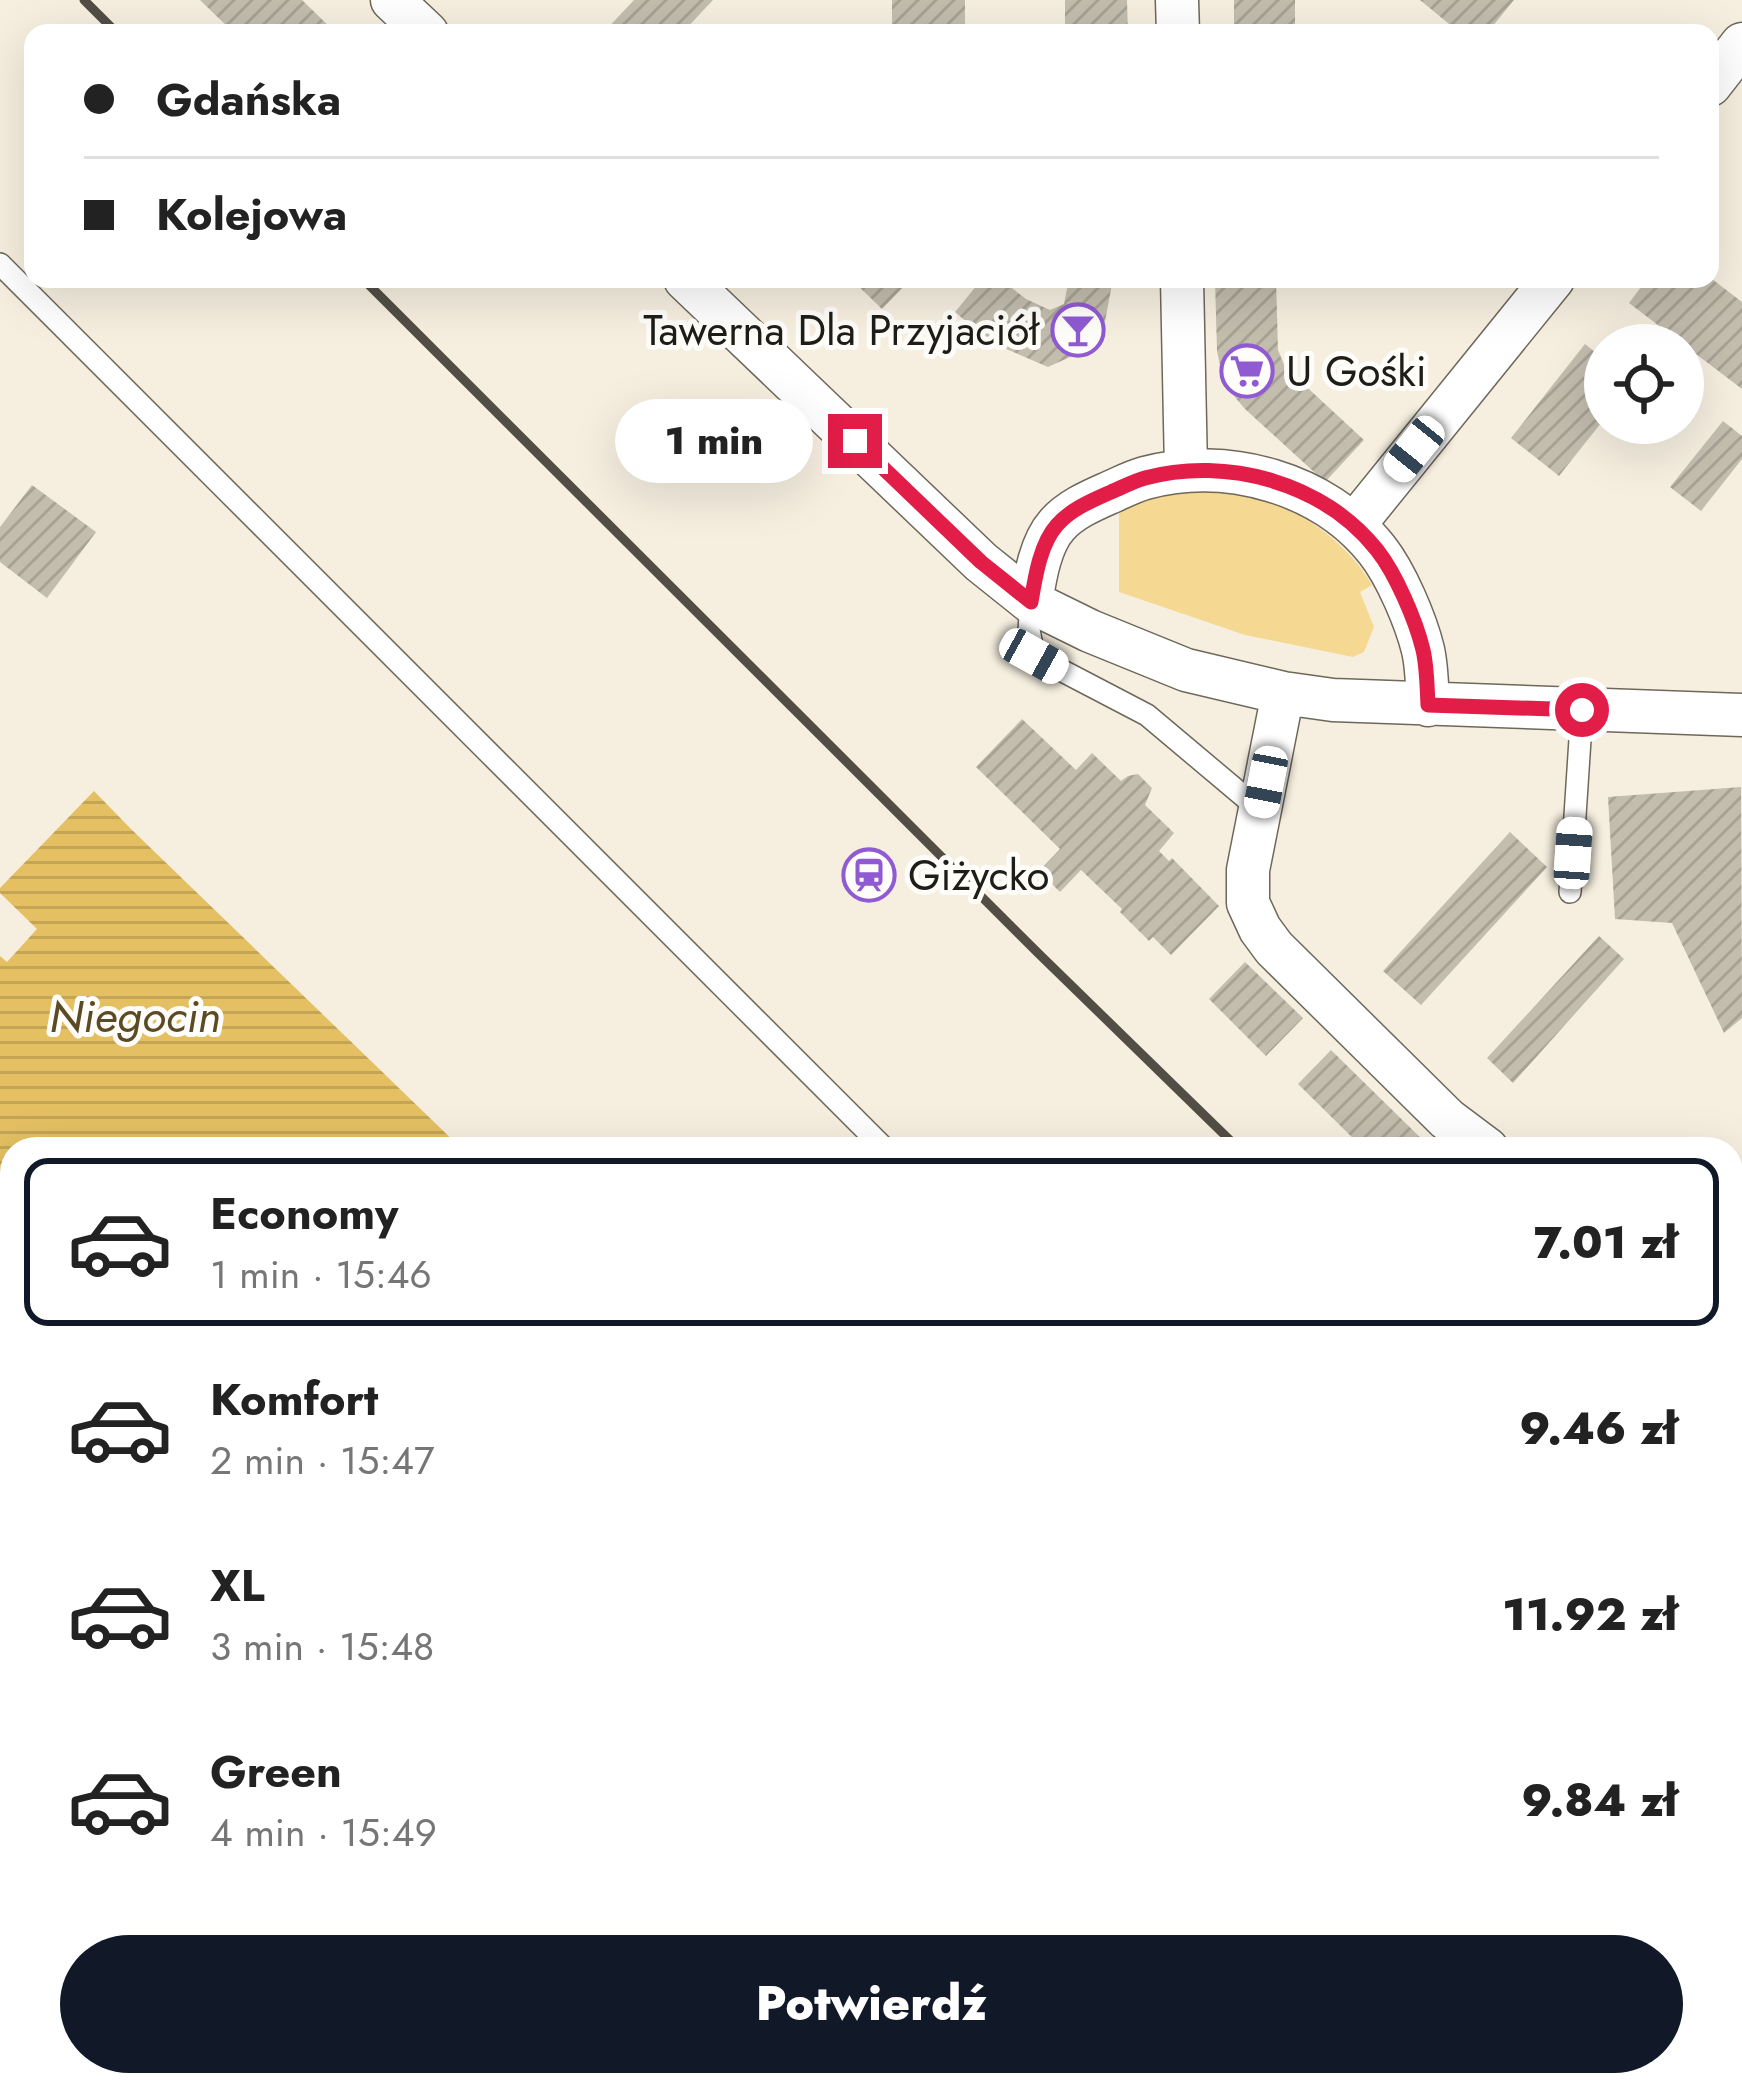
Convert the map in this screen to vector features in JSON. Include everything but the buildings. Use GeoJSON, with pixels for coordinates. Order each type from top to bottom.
{"type":"FeatureCollection","features":[{"type":"Feature","properties":{"kind":"street"},"geometry":{"type":"LineString","coordinates":[[392,0],[417,24]]}},
{"type":"Feature","properties":{"kind":"street"},"geometry":{"type":"LineString","coordinates":[[1719,73],[1742,44]]}},
{"type":"Feature","properties":{"kind":"street"},"geometry":{"type":"LineString","coordinates":[[694,288],[981,562],[1031,602],[1090,631],[1186,670],[1333,700],[1742,715]]}},
{"type":"Feature","properties":{"kind":"street"},"geometry":{"type":"LineString","coordinates":[[1182,288],[1186,470]]}},
{"type":"Feature","properties":{"kind":"street"},"geometry":{"type":"LineString","coordinates":[[1354,525],[1545,288]]}},
{"type":"Feature","properties":{"kind":"street"},"geometry":{"type":"LineString","coordinates":[[1031,602],[1036,568],[1055,526],[1088,502],[1143,478],[1186,470],[1235,471],[1303,490],[1354,525],[1379,553],[1401,592],[1424,651],[1428,705]]}},
{"type":"Feature","properties":{"kind":"street"},"geometry":{"type":"LineString","coordinates":[[1283,692],[1248,870],[1248,903],[1274,948],[1447,1120],[1470,1137]]}},
{"type":"Feature","properties":{"kind":"lane"},"geometry":{"type":"LineString","coordinates":[[0,264],[873,1137]]}},
{"type":"Feature","properties":{"kind":"lane"},"geometry":{"type":"LineString","coordinates":[[1031,602],[1034,656],[1147,715],[1260,810]]}},
{"type":"Feature","properties":{"kind":"lane"},"geometry":{"type":"LineString","coordinates":[[1570,892],[1582,710]]}},
{"type":"Feature","properties":{"kind":"shaded area"},"geometry":{"type":"Polygon","coordinates":[[[1198,487],[1263,498],[1295,512],[1339,544],[1372,585],[1360,592],[1374,627],[1364,652],[1353,657],[1245,635],[1119,592],[1119,510],[1141,499],[1198,487]]]}},
{"type":"Feature","properties":{"kind":"water","name":"Niegocin"},"geometry":{"type":"Polygon","coordinates":[[[94,791],[450,1137],[0,1137],[0,956],[7,962],[37,929],[0,888],[94,791]]]}},
{"type":"Feature","properties":{"kind":"railway"},"geometry":{"type":"LineString","coordinates":[[84,0],[108,24]]}},
{"type":"Feature","properties":{"kind":"railway"},"geometry":{"type":"LineString","coordinates":[[372,288],[1227,1137]]}},
{"type":"Feature","properties":{"kind":"place","name":"Tawerna Dla Przyjaciół"},"geometry":{"type":"Point","coordinates":[1078,330]}},
{"type":"Feature","properties":{"kind":"place","name":"U Gośki"},"geometry":{"type":"Point","coordinates":[1247,371]}},
{"type":"Feature","properties":{"kind":"place","name":"Giżycko"},"geometry":{"type":"Point","coordinates":[869,875]}},
{"type":"Feature","properties":{"kind":"route"},"geometry":{"type":"LineString","coordinates":[[855,441],[981,562],[1031,602],[1036,568],[1055,526],[1088,502],[1143,478],[1186,470],[1235,471],[1303,490],[1354,525],[1379,553],[1401,592],[1424,651],[1428,705],[1582,710]]}}]}
